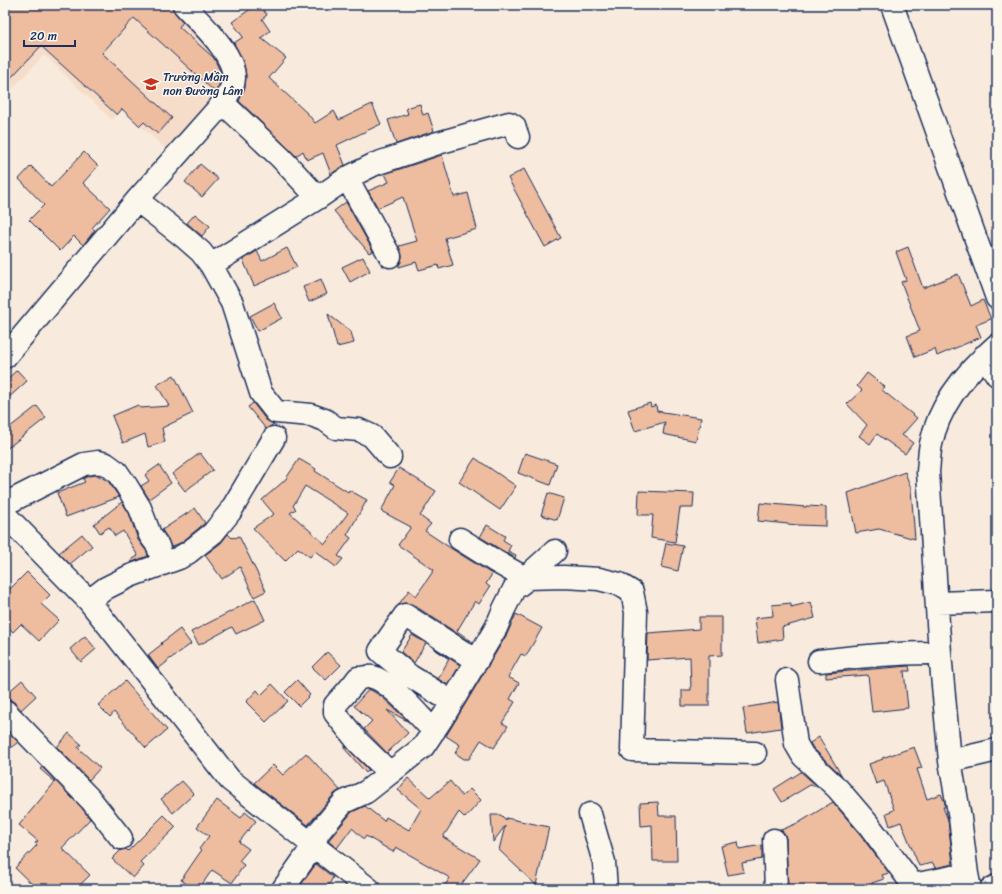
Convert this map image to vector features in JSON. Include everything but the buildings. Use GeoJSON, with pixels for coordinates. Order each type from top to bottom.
{"type":"FeatureCollection","features":[{"type":"Feature","properties":{"kind":"street"},"geometry":{"type":"LineString","coordinates":[[5,357],[137,200],[223,103],[232,86],[234,78],[232,66],[225,51],[184,5]]}},
{"type":"Feature","properties":{"kind":"street"},"geometry":{"type":"LineString","coordinates":[[892,5],[997,298]]}},
{"type":"Feature","properties":{"kind":"street"},"geometry":{"type":"LineString","coordinates":[[223,103],[281,158],[318,198]]}},
{"type":"Feature","properties":{"kind":"street"},"geometry":{"type":"LineString","coordinates":[[211,265],[348,178],[375,164],[438,143],[509,123],[514,126],[518,138]]}},
{"type":"Feature","properties":{"kind":"street"},"geometry":{"type":"LineString","coordinates":[[348,178],[390,256]]}},
{"type":"Feature","properties":{"kind":"street"},"geometry":{"type":"LineString","coordinates":[[137,200],[184,237],[201,252],[211,265],[232,303],[261,393],[276,412],[312,415],[325,420],[336,428],[359,430],[372,436],[390,457]]}},
{"type":"Feature","properties":{"kind":"street"},"geometry":{"type":"LineString","coordinates":[[990,350],[997,375]]}},
{"type":"Feature","properties":{"kind":"street"},"geometry":{"type":"LineString","coordinates":[[787,680],[796,744],[802,756],[838,789],[858,812],[913,885],[969,881],[950,761],[940,653],[928,472],[930,444],[941,412],[960,383],[990,350]]}},
{"type":"Feature","properties":{"kind":"street"},"geometry":{"type":"LineString","coordinates":[[89,601],[106,588],[130,576],[179,558],[189,552],[216,530],[230,512],[274,438]]}},
{"type":"Feature","properties":{"kind":"street"},"geometry":{"type":"LineString","coordinates":[[157,566],[161,557],[158,546],[150,535],[140,508],[117,472],[106,464],[98,462],[84,464],[5,513],[89,601],[230,780],[369,889]]}},
{"type":"Feature","properties":{"kind":"street"},"geometry":{"type":"LineString","coordinates":[[460,539],[494,562],[525,578],[564,577],[599,579],[620,584],[632,592],[636,612],[632,750],[755,753]]}},
{"type":"Feature","properties":{"kind":"street"},"geometry":{"type":"LineString","coordinates":[[283,889],[314,845],[318,833],[344,802],[366,792],[423,747],[477,661],[496,628],[514,589],[555,551]]}},
{"type":"Feature","properties":{"kind":"street"},"geometry":{"type":"LineString","coordinates":[[937,603],[997,601]]}},
{"type":"Feature","properties":{"kind":"street"},"geometry":{"type":"LineString","coordinates":[[452,702],[410,676],[380,651],[406,615],[477,661]]}},
{"type":"Feature","properties":{"kind":"street"},"geometry":{"type":"LineString","coordinates":[[819,661],[877,654],[910,652],[940,653]]}},
{"type":"Feature","properties":{"kind":"street"},"geometry":{"type":"LineString","coordinates":[[390,773],[358,742],[335,713],[335,705],[358,678],[371,677],[382,681],[434,731]]}},
{"type":"Feature","properties":{"kind":"street"},"geometry":{"type":"LineString","coordinates":[[5,711],[91,800],[120,838]]}},
{"type":"Feature","properties":{"kind":"street"},"geometry":{"type":"LineString","coordinates":[[950,761],[997,750]]}},
{"type":"Feature","properties":{"kind":"street"},"geometry":{"type":"LineString","coordinates":[[590,814],[604,862],[606,889]]}},
{"type":"Feature","properties":{"kind":"street"},"geometry":{"type":"LineString","coordinates":[[774,840],[776,889]]}},
{"type":"Feature","properties":{"kind":"street"},"geometry":{"type":"LineString","coordinates":[[992,889],[997,886]]}},
{"type":"Feature","properties":{"kind":"shaded area","name":"Trường Mầm non Đường Lâm"},"geometry":{"type":"Polygon","coordinates":[[[5,5],[176,5],[223,55],[230,78],[171,154],[122,109],[112,120],[44,55],[5,97],[5,5]]]}},
{"type":"Feature","properties":{"kind":"place","name":"Trường Mầm non Đường Lâm"},"geometry":{"type":"Point","coordinates":[151,84]}}]}
